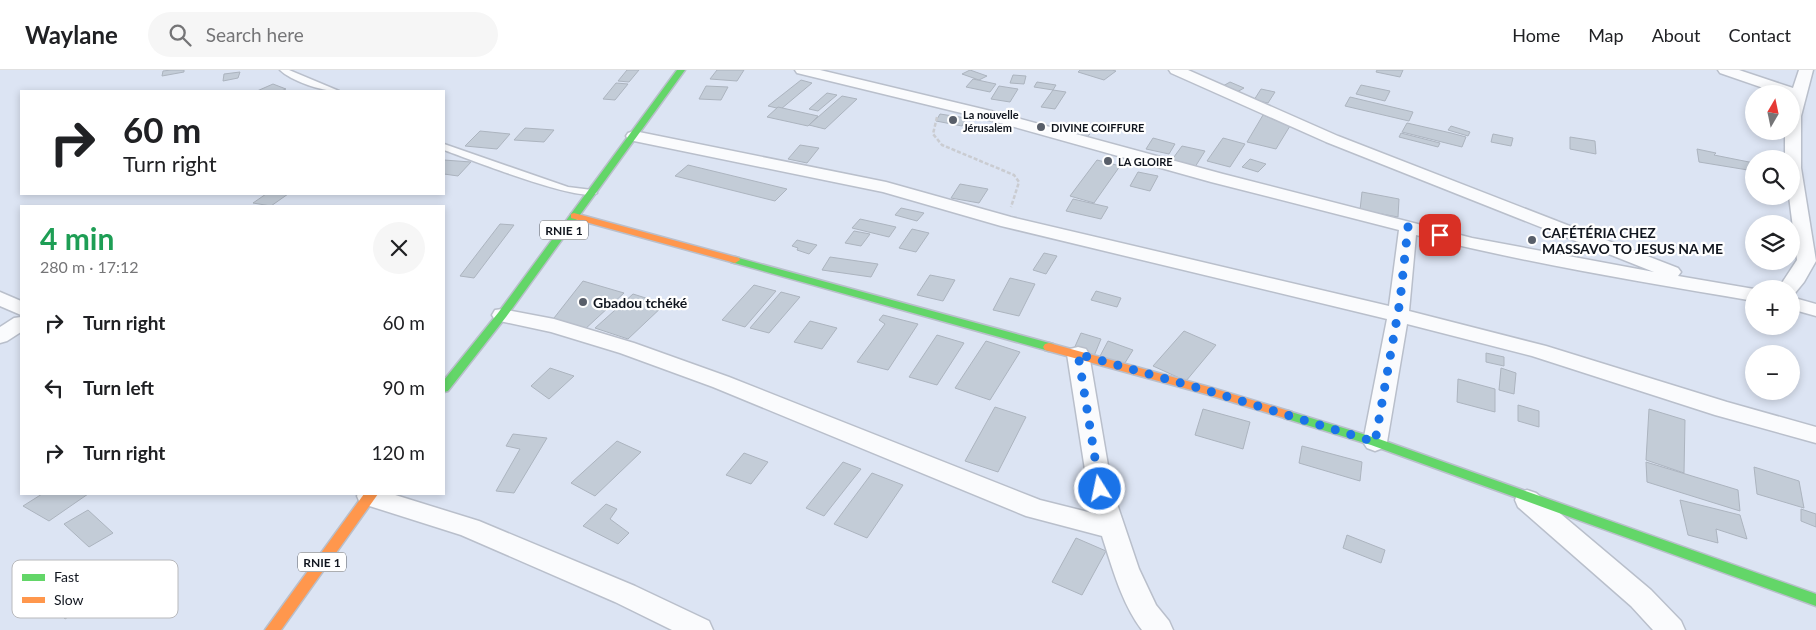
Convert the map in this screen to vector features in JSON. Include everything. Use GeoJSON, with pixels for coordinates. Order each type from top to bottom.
{"type":"FeatureCollection","features":[{"type":"Feature","properties":{"kind":"main road","name":"RNIE 1"},"geometry":{"type":"LineString","coordinates":[[445,387],[502,314],[681,70]]}},
{"type":"Feature","properties":{"kind":"main road"},"geometry":{"type":"LineString","coordinates":[[574,216],[1078,354],[1209,391],[1375,442],[1816,600]]}},
{"type":"Feature","properties":{"kind":"main road","name":"RNIE 1"},"geometry":{"type":"LineString","coordinates":[[272,630],[370,495]]}},
{"type":"Feature","properties":{"kind":"street"},"geometry":{"type":"LineString","coordinates":[[802,70],[940,103],[1471,243],[1745,294]]}},
{"type":"Feature","properties":{"kind":"street"},"geometry":{"type":"LineString","coordinates":[[1176,70],[1332,139],[1710,287]]}},
{"type":"Feature","properties":{"kind":"street"},"geometry":{"type":"LineString","coordinates":[[1725,70],[1769,85]]}},
{"type":"Feature","properties":{"kind":"street"},"geometry":{"type":"LineString","coordinates":[[1800,91],[1806,70]]}},
{"type":"Feature","properties":{"kind":"street"},"geometry":{"type":"LineString","coordinates":[[634,136],[886,187],[1007,222],[1398,315],[1538,352],[1723,409],[1816,434]]}},
{"type":"Feature","properties":{"kind":"street"},"geometry":{"type":"LineString","coordinates":[[1793,140],[1792,168],[1806,260],[1795,280]]}},
{"type":"Feature","properties":{"kind":"street"},"geometry":{"type":"LineString","coordinates":[[1375,442],[1398,315],[1408,227]]}},
{"type":"Feature","properties":{"kind":"street"},"geometry":{"type":"LineString","coordinates":[[0,298],[20,308]]}},
{"type":"Feature","properties":{"kind":"street"},"geometry":{"type":"LineString","coordinates":[[1800,306],[1816,310]]}},
{"type":"Feature","properties":{"kind":"street"},"geometry":{"type":"LineString","coordinates":[[502,314],[554,326],[627,348],[720,382],[1034,509],[1113,529]]}},
{"type":"Feature","properties":{"kind":"street"},"geometry":{"type":"LineString","coordinates":[[0,336],[20,324]]}},
{"type":"Feature","properties":{"kind":"street"},"geometry":{"type":"LineString","coordinates":[[1078,354],[1100,489],[1126,569],[1145,612],[1159,630]]}},
{"type":"Feature","properties":{"kind":"street"},"geometry":{"type":"LineString","coordinates":[[370,495],[470,528],[625,594],[699,630]]}},
{"type":"Feature","properties":{"kind":"street"},"geometry":{"type":"LineString","coordinates":[[1521,495],[1641,598],[1671,630]]}},
{"type":"Feature","properties":{"kind":"lane"},"geometry":{"type":"LineString","coordinates":[[284,70],[289,74],[333,90]]}},
{"type":"Feature","properties":{"kind":"lane"},"geometry":{"type":"LineString","coordinates":[[445,147],[567,190],[592,193]]}},
{"type":"Feature","properties":{"kind":"path"},"geometry":{"type":"LineString","coordinates":[[940,103],[933,134],[942,145],[1014,174],[1019,182],[1007,222]]}},
{"type":"Feature","properties":{"kind":"building"},"geometry":{"type":"Polygon","coordinates":[[[184,70],[184,72],[162,76],[163,71],[184,70]]]}},
{"type":"Feature","properties":{"kind":"building"},"geometry":{"type":"Polygon","coordinates":[[[627,70],[639,70],[629,82],[618,81],[627,70]]]}},
{"type":"Feature","properties":{"kind":"building"},"geometry":{"type":"Polygon","coordinates":[[[717,70],[744,70],[737,81],[710,79],[717,70]]]}},
{"type":"Feature","properties":{"kind":"building"},"geometry":{"type":"Polygon","coordinates":[[[970,70],[987,76],[979,80],[962,74],[970,70]]]}},
{"type":"Feature","properties":{"kind":"building"},"geometry":{"type":"Polygon","coordinates":[[[1080,70],[1116,71],[1104,80],[1078,72],[1080,70]]]}},
{"type":"Feature","properties":{"kind":"building"},"geometry":{"type":"Polygon","coordinates":[[[1377,70],[1403,70],[1400,77],[1376,72],[1377,70]]]}},
{"type":"Feature","properties":{"kind":"building"},"geometry":{"type":"Polygon","coordinates":[[[240,72],[238,78],[223,81],[224,74],[240,72]]]}},
{"type":"Feature","properties":{"kind":"building"},"geometry":{"type":"Polygon","coordinates":[[[1013,75],[1026,76],[1024,84],[1010,83],[1013,75]]]}},
{"type":"Feature","properties":{"kind":"building"},"geometry":{"type":"Polygon","coordinates":[[[973,79],[996,84],[990,92],[966,87],[973,79]]]}},
{"type":"Feature","properties":{"kind":"building"},"geometry":{"type":"Polygon","coordinates":[[[801,80],[812,83],[781,109],[768,106],[801,80]]]}},
{"type":"Feature","properties":{"kind":"building"},"geometry":{"type":"Polygon","coordinates":[[[1037,82],[1056,85],[1053,90],[1034,87],[1037,82]]]}},
{"type":"Feature","properties":{"kind":"building"},"geometry":{"type":"Polygon","coordinates":[[[1230,82],[1244,88],[1237,92],[1223,86],[1230,82]]]}},
{"type":"Feature","properties":{"kind":"building"},"geometry":{"type":"Polygon","coordinates":[[[616,83],[628,84],[615,100],[603,99],[616,83]]]}},
{"type":"Feature","properties":{"kind":"building"},"geometry":{"type":"Polygon","coordinates":[[[273,84],[286,89],[284,90],[259,90],[273,84]]]}},
{"type":"Feature","properties":{"kind":"building"},"geometry":{"type":"Polygon","coordinates":[[[1361,85],[1390,91],[1385,101],[1356,94],[1361,85]]]}},
{"type":"Feature","properties":{"kind":"building"},"geometry":{"type":"Polygon","coordinates":[[[706,86],[728,87],[721,100],[699,99],[706,86]]]}},
{"type":"Feature","properties":{"kind":"building"},"geometry":{"type":"Polygon","coordinates":[[[999,86],[1018,89],[1010,102],[991,99],[999,86]]]}},
{"type":"Feature","properties":{"kind":"building"},"geometry":{"type":"Polygon","coordinates":[[[1261,89],[1275,92],[1268,103],[1254,100],[1261,89]]]}},
{"type":"Feature","properties":{"kind":"building"},"geometry":{"type":"Polygon","coordinates":[[[1053,90],[1066,92],[1055,109],[1041,107],[1053,90]]]}},
{"type":"Feature","properties":{"kind":"building"},"geometry":{"type":"Polygon","coordinates":[[[827,93],[837,95],[818,111],[809,109],[827,93]]]}},
{"type":"Feature","properties":{"kind":"building"},"geometry":{"type":"Polygon","coordinates":[[[842,96],[857,99],[825,129],[809,125],[842,96]]]}},
{"type":"Feature","properties":{"kind":"building"},"geometry":{"type":"Polygon","coordinates":[[[1350,97],[1413,112],[1409,121],[1345,106],[1350,97]]]}},
{"type":"Feature","properties":{"kind":"building"},"geometry":{"type":"Polygon","coordinates":[[[778,107],[818,116],[808,126],[767,117],[778,107]]]}},
{"type":"Feature","properties":{"kind":"building"},"geometry":{"type":"Polygon","coordinates":[[[940,114],[966,118],[962,126],[936,121],[940,114]]]}},
{"type":"Feature","properties":{"kind":"building"},"geometry":{"type":"Polygon","coordinates":[[[1263,115],[1290,126],[1276,149],[1247,142],[1263,115]]]}},
{"type":"Feature","properties":{"kind":"building"},"geometry":{"type":"Polygon","coordinates":[[[1407,123],[1466,137],[1462,147],[1402,132],[1407,123]]]}},
{"type":"Feature","properties":{"kind":"building"},"geometry":{"type":"Polygon","coordinates":[[[1451,126],[1470,132],[1468,136],[1448,130],[1451,126]]]}},
{"type":"Feature","properties":{"kind":"building"},"geometry":{"type":"Polygon","coordinates":[[[525,128],[554,130],[544,142],[514,140],[525,128]]]}},
{"type":"Feature","properties":{"kind":"building"},"geometry":{"type":"Polygon","coordinates":[[[1067,128],[1090,134],[1083,142],[1060,136],[1067,128]]]}},
{"type":"Feature","properties":{"kind":"building"},"geometry":{"type":"Polygon","coordinates":[[[480,131],[510,134],[497,149],[465,146],[480,131]]]}},
{"type":"Feature","properties":{"kind":"building"},"geometry":{"type":"Polygon","coordinates":[[[1401,133],[1440,143],[1438,147],[1399,137],[1401,133]]]}},
{"type":"Feature","properties":{"kind":"building"},"geometry":{"type":"Polygon","coordinates":[[[1493,134],[1513,138],[1511,146],[1491,142],[1493,134]]]}},
{"type":"Feature","properties":{"kind":"building"},"geometry":{"type":"Polygon","coordinates":[[[1570,137],[1595,141],[1596,154],[1570,149],[1570,137]]]}},
{"type":"Feature","properties":{"kind":"building"},"geometry":{"type":"Polygon","coordinates":[[[1153,138],[1175,144],[1169,154],[1146,149],[1153,138]]]}},
{"type":"Feature","properties":{"kind":"building"},"geometry":{"type":"Polygon","coordinates":[[[1223,138],[1245,144],[1230,167],[1207,161],[1223,138]]]}},
{"type":"Feature","properties":{"kind":"building"},"geometry":{"type":"Polygon","coordinates":[[[800,145],[819,148],[807,163],[788,159],[800,145]]]}},
{"type":"Feature","properties":{"kind":"building"},"geometry":{"type":"Polygon","coordinates":[[[1182,146],[1205,151],[1195,167],[1171,161],[1182,146]]]}},
{"type":"Feature","properties":{"kind":"building"},"geometry":{"type":"Polygon","coordinates":[[[1697,149],[1716,153],[1714,155],[1745,161],[1745,170],[1699,162],[1697,149]]]}},
{"type":"Feature","properties":{"kind":"building"},"geometry":{"type":"Polygon","coordinates":[[[1250,159],[1266,164],[1258,172],[1242,167],[1250,159]]]}},
{"type":"Feature","properties":{"kind":"building"},"geometry":{"type":"Polygon","coordinates":[[[445,160],[471,162],[458,176],[445,174],[445,160]]]}},
{"type":"Feature","properties":{"kind":"building"},"geometry":{"type":"Polygon","coordinates":[[[1097,160],[1120,166],[1094,203],[1070,196],[1097,160]]]}},
{"type":"Feature","properties":{"kind":"building"},"geometry":{"type":"Polygon","coordinates":[[[688,165],[787,189],[775,201],[675,176],[688,165]]]}},
{"type":"Feature","properties":{"kind":"building"},"geometry":{"type":"Polygon","coordinates":[[[1138,172],[1158,176],[1150,191],[1130,186],[1138,172]]]}},
{"type":"Feature","properties":{"kind":"building"},"geometry":{"type":"Polygon","coordinates":[[[960,184],[988,189],[979,203],[951,198],[960,184]]]}},
{"type":"Feature","properties":{"kind":"building"},"geometry":{"type":"Polygon","coordinates":[[[1362,192],[1399,199],[1398,217],[1360,210],[1362,192]]]}},
{"type":"Feature","properties":{"kind":"building"},"geometry":{"type":"Polygon","coordinates":[[[265,195],[287,195],[272,205],[253,203],[265,195]]]}},
{"type":"Feature","properties":{"kind":"building"},"geometry":{"type":"Polygon","coordinates":[[[1073,199],[1108,207],[1101,219],[1066,211],[1073,199]]]}},
{"type":"Feature","properties":{"kind":"building"},"geometry":{"type":"Polygon","coordinates":[[[901,208],[924,213],[917,221],[895,215],[901,208]]]}},
{"type":"Feature","properties":{"kind":"building"},"geometry":{"type":"Polygon","coordinates":[[[860,219],[896,227],[889,237],[852,228],[860,219]]]}},
{"type":"Feature","properties":{"kind":"building"},"geometry":{"type":"Polygon","coordinates":[[[500,224],[514,225],[474,278],[460,276],[500,224]]]}},
{"type":"Feature","properties":{"kind":"building"},"geometry":{"type":"Polygon","coordinates":[[[912,229],[929,233],[916,252],[899,248],[912,229]]]}},
{"type":"Feature","properties":{"kind":"building"},"geometry":{"type":"Polygon","coordinates":[[[854,231],[870,234],[861,246],[845,243],[854,231]]]}},
{"type":"Feature","properties":{"kind":"building"},"geometry":{"type":"Polygon","coordinates":[[[797,240],[817,245],[809,254],[792,246],[797,240]]]}},
{"type":"Feature","properties":{"kind":"building"},"geometry":{"type":"Polygon","coordinates":[[[1044,253],[1057,256],[1046,274],[1033,270],[1044,253]]]}},
{"type":"Feature","properties":{"kind":"building"},"geometry":{"type":"Polygon","coordinates":[[[830,257],[878,264],[871,277],[822,270],[830,257]]]}},
{"type":"Feature","properties":{"kind":"building"},"geometry":{"type":"Polygon","coordinates":[[[930,275],[955,280],[943,301],[917,295],[930,275]]]}},
{"type":"Feature","properties":{"kind":"building"},"geometry":{"type":"Polygon","coordinates":[[[1010,278],[1035,284],[1019,316],[993,310],[1010,278]]]}},
{"type":"Feature","properties":{"kind":"building"},"geometry":{"type":"Polygon","coordinates":[[[583,281],[624,293],[583,331],[554,318],[583,281]]]}},
{"type":"Feature","properties":{"kind":"building"},"geometry":{"type":"Polygon","coordinates":[[[754,285],[776,291],[745,327],[722,320],[754,285]]]}},
{"type":"Feature","properties":{"kind":"building"},"geometry":{"type":"Polygon","coordinates":[[[1096,291],[1121,298],[1117,307],[1091,300],[1096,291]]]}},
{"type":"Feature","properties":{"kind":"building"},"geometry":{"type":"Polygon","coordinates":[[[781,292],[800,297],[769,333],[750,328],[781,292]]]}},
{"type":"Feature","properties":{"kind":"building"},"geometry":{"type":"Polygon","coordinates":[[[633,294],[665,304],[628,339],[595,328],[633,294]]]}},
{"type":"Feature","properties":{"kind":"building"},"geometry":{"type":"Polygon","coordinates":[[[883,315],[918,324],[888,370],[857,362],[885,324],[879,320],[883,315]]]}},
{"type":"Feature","properties":{"kind":"building"},"geometry":{"type":"Polygon","coordinates":[[[810,321],[837,328],[822,349],[794,342],[810,321]]]}},
{"type":"Feature","properties":{"kind":"building"},"geometry":{"type":"Polygon","coordinates":[[[1184,331],[1216,345],[1186,381],[1153,366],[1184,331]]]}},
{"type":"Feature","properties":{"kind":"building"},"geometry":{"type":"Polygon","coordinates":[[[1081,333],[1101,339],[1094,356],[1073,351],[1081,333]]]}},
{"type":"Feature","properties":{"kind":"building"},"geometry":{"type":"Polygon","coordinates":[[[937,335],[964,343],[937,385],[909,377],[937,335]]]}},
{"type":"Feature","properties":{"kind":"building"},"geometry":{"type":"Polygon","coordinates":[[[986,341],[1020,352],[990,400],[955,388],[986,341]]]}},
{"type":"Feature","properties":{"kind":"building"},"geometry":{"type":"Polygon","coordinates":[[[1108,341],[1133,350],[1123,366],[1099,358],[1108,341]]]}},
{"type":"Feature","properties":{"kind":"building"},"geometry":{"type":"Polygon","coordinates":[[[1486,353],[1504,357],[1504,366],[1486,362],[1486,353]]]}},
{"type":"Feature","properties":{"kind":"building"},"geometry":{"type":"Polygon","coordinates":[[[550,368],[574,376],[549,399],[531,386],[550,368]]]}},
{"type":"Feature","properties":{"kind":"building"},"geometry":{"type":"Polygon","coordinates":[[[1501,368],[1516,373],[1514,394],[1499,390],[1501,368]]]}},
{"type":"Feature","properties":{"kind":"building"},"geometry":{"type":"Polygon","coordinates":[[[1458,379],[1495,389],[1495,412],[1457,402],[1458,379]]]}},
{"type":"Feature","properties":{"kind":"building"},"geometry":{"type":"Polygon","coordinates":[[[1518,405],[1539,411],[1539,427],[1518,421],[1518,405]]]}},
{"type":"Feature","properties":{"kind":"building"},"geometry":{"type":"Polygon","coordinates":[[[995,407],[1026,417],[998,472],[965,461],[995,407]]]}},
{"type":"Feature","properties":{"kind":"building"},"geometry":{"type":"Polygon","coordinates":[[[1203,409],[1250,422],[1243,449],[1195,435],[1203,409]]]}},
{"type":"Feature","properties":{"kind":"building"},"geometry":{"type":"Polygon","coordinates":[[[1649,409],[1685,420],[1684,473],[1646,460],[1649,409]]]}},
{"type":"Feature","properties":{"kind":"building"},"geometry":{"type":"Polygon","coordinates":[[[513,434],[547,438],[514,493],[496,491],[520,449],[506,446],[513,434]]]}},
{"type":"Feature","properties":{"kind":"building"},"geometry":{"type":"Polygon","coordinates":[[[617,441],[641,452],[595,496],[571,483],[617,441]]]}},
{"type":"Feature","properties":{"kind":"building"},"geometry":{"type":"Polygon","coordinates":[[[1302,446],[1362,462],[1360,481],[1299,463],[1302,446]]]}},
{"type":"Feature","properties":{"kind":"building"},"geometry":{"type":"Polygon","coordinates":[[[744,453],[768,462],[751,484],[726,475],[744,453]]]}},
{"type":"Feature","properties":{"kind":"building"},"geometry":{"type":"Polygon","coordinates":[[[843,462],[861,469],[824,516],[806,508],[843,462]]]}},
{"type":"Feature","properties":{"kind":"building"},"geometry":{"type":"Polygon","coordinates":[[[1646,462],[1738,490],[1740,511],[1647,482],[1646,462]]]}},
{"type":"Feature","properties":{"kind":"building"},"geometry":{"type":"Polygon","coordinates":[[[1754,467],[1799,481],[1804,508],[1757,494],[1754,467]]]}},
{"type":"Feature","properties":{"kind":"building"},"geometry":{"type":"Polygon","coordinates":[[[872,473],[903,485],[867,538],[834,524],[872,473]]]}},
{"type":"Feature","properties":{"kind":"building"},"geometry":{"type":"Polygon","coordinates":[[[40,495],[87,495],[49,521],[23,506],[40,495]]]}},
{"type":"Feature","properties":{"kind":"building"},"geometry":{"type":"Polygon","coordinates":[[[1680,500],[1740,515],[1747,539],[1716,529],[1718,543],[1688,535],[1680,500]]]}},
{"type":"Feature","properties":{"kind":"building"},"geometry":{"type":"Polygon","coordinates":[[[606,504],[617,509],[610,519],[629,533],[618,544],[583,526],[606,504]]]}},
{"type":"Feature","properties":{"kind":"building"},"geometry":{"type":"Polygon","coordinates":[[[1801,509],[1816,514],[1816,527],[1801,521],[1801,509]]]}},
{"type":"Feature","properties":{"kind":"building"},"geometry":{"type":"Polygon","coordinates":[[[88,510],[113,533],[89,547],[64,524],[88,510]]]}},
{"type":"Feature","properties":{"kind":"building"},"geometry":{"type":"Polygon","coordinates":[[[1347,535],[1385,550],[1381,563],[1343,548],[1347,535]]]}},
{"type":"Feature","properties":{"kind":"building"},"geometry":{"type":"Polygon","coordinates":[[[1076,538],[1106,551],[1082,595],[1052,582],[1076,538]]]}},
{"type":"Feature","properties":{"kind":"traffic: fast"},"geometry":{"type":"LineString","coordinates":[[445,387],[502,315],[681,70]]}},
{"type":"Feature","properties":{"kind":"traffic: fast"},"geometry":{"type":"LineString","coordinates":[[735,260],[1049,347]]}},
{"type":"Feature","properties":{"kind":"traffic: fast"},"geometry":{"type":"LineString","coordinates":[[1288,415],[1375,442],[1816,600]]}},
{"type":"Feature","properties":{"kind":"traffic: slow"},"geometry":{"type":"LineString","coordinates":[[574,216],[735,260]]}},
{"type":"Feature","properties":{"kind":"traffic: slow"},"geometry":{"type":"LineString","coordinates":[[1049,347],[1288,415]]}},
{"type":"Feature","properties":{"kind":"traffic: slow"},"geometry":{"type":"LineString","coordinates":[[272,630],[370,495]]}},
{"type":"Feature","properties":{"kind":"place","name":"La nouvelle Jérusalem"},"geometry":{"type":"Point","coordinates":[953,120]}},
{"type":"Feature","properties":{"kind":"place","name":"DIVINE COIFFURE"},"geometry":{"type":"Point","coordinates":[1041,127]}},
{"type":"Feature","properties":{"kind":"place","name":"LA GLOIRE"},"geometry":{"type":"Point","coordinates":[1108,161]}},
{"type":"Feature","properties":{"kind":"place","name":"CAFÉTÉRIA CHEZ MASSAVO TO JESUS NA ME"},"geometry":{"type":"Point","coordinates":[1532,240]}},
{"type":"Feature","properties":{"kind":"place","name":"Gbadou tchéké"},"geometry":{"type":"Point","coordinates":[583,302]}},
{"type":"Feature","properties":{"kind":"route"},"geometry":{"type":"LineString","coordinates":[[1100,489],[1078,354],[1209,391],[1375,442],[1400,301],[1408,227],[1440,235]]}}]}
